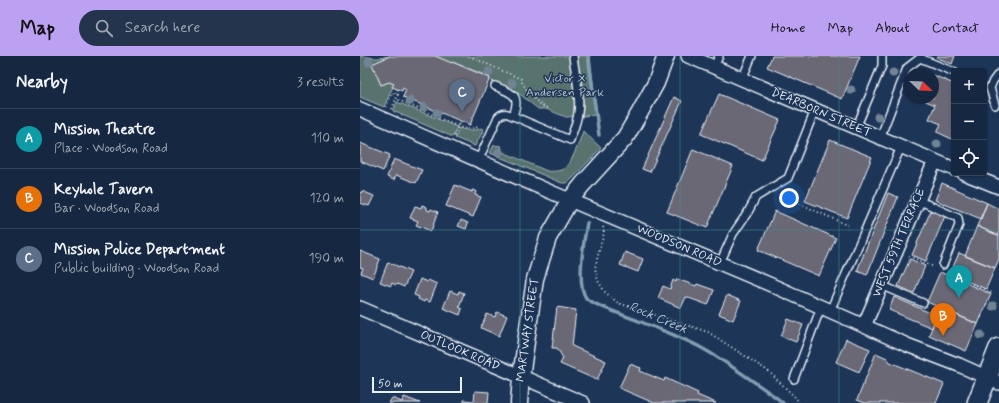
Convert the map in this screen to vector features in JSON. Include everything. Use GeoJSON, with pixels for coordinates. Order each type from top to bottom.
{"type":"FeatureCollection","features":[{"type":"Feature","properties":{"kind":"main road"},"geometry":{"type":"LineString","coordinates":[[977,403],[993,380],[999,348]]}},
{"type":"Feature","properties":{"kind":"street","name":"MARTWAY STREET"},"geometry":{"type":"LineString","coordinates":[[519,403],[521,377],[535,279],[548,238],[570,200],[625,138],[656,83],[666,56]]}},
{"type":"Feature","properties":{"kind":"street","name":"DEARBORN STREET"},"geometry":{"type":"LineString","coordinates":[[688,56],[716,61],[742,79],[951,168]]}},
{"type":"Feature","properties":{"kind":"street","name":"WOODSON ROAD"},"geometry":{"type":"LineString","coordinates":[[360,109],[478,161],[720,263],[907,345],[993,380]]}},
{"type":"Feature","properties":{"kind":"street","name":"WEST 59TH TERRACE"},"geometry":{"type":"LineString","coordinates":[[864,326],[935,161]]}},
{"type":"Feature","properties":{"kind":"street"},"geometry":{"type":"LineString","coordinates":[[972,176],[999,187]]}},
{"type":"Feature","properties":{"kind":"street","name":"OUTLOOK ROAD"},"geometry":{"type":"LineString","coordinates":[[360,308],[576,402]]}},
{"type":"Feature","properties":{"kind":"lane"},"geometry":{"type":"LineString","coordinates":[[478,161],[498,117],[505,113],[570,140],[575,127],[578,111],[578,93],[573,56]]}},
{"type":"Feature","properties":{"kind":"lane"},"geometry":{"type":"LineString","coordinates":[[742,79],[752,56]]}},
{"type":"Feature","properties":{"kind":"lane"},"geometry":{"type":"LineString","coordinates":[[856,128],[882,66],[882,56]]}},
{"type":"Feature","properties":{"kind":"lane"},"geometry":{"type":"LineString","coordinates":[[880,138],[907,68],[921,57],[951,71]]}},
{"type":"Feature","properties":{"kind":"lane"},"geometry":{"type":"LineString","coordinates":[[995,105],[987,87],[999,73]]}},
{"type":"Feature","properties":{"kind":"lane"},"geometry":{"type":"LineString","coordinates":[[496,86],[515,96],[517,105],[513,116]]}},
{"type":"Feature","properties":{"kind":"lane"},"geometry":{"type":"LineString","coordinates":[[720,263],[733,234],[756,197],[788,178],[815,110]]}},
{"type":"Feature","properties":{"kind":"lane"},"geometry":{"type":"LineString","coordinates":[[794,379],[901,147]]}},
{"type":"Feature","properties":{"kind":"lane"},"geometry":{"type":"LineString","coordinates":[[917,201],[958,218],[959,225],[942,268]]}},
{"type":"Feature","properties":{"kind":"lane"},"geometry":{"type":"LineString","coordinates":[[881,285],[923,303]]}},
{"type":"Feature","properties":{"kind":"path"},"geometry":{"type":"LineString","coordinates":[[469,56],[521,79],[522,83],[542,106],[546,108],[549,106]]}},
{"type":"Feature","properties":{"kind":"path"},"geometry":{"type":"LineString","coordinates":[[385,110],[392,93],[395,94],[398,89]]}},
{"type":"Feature","properties":{"kind":"path"},"geometry":{"type":"LineString","coordinates":[[390,112],[398,95],[395,94]]}},
{"type":"Feature","properties":{"kind":"path"},"geometry":{"type":"LineString","coordinates":[[396,99],[458,126],[470,129],[478,127]]}},
{"type":"Feature","properties":{"kind":"path"},"geometry":{"type":"LineString","coordinates":[[453,139],[460,122]]}},
{"type":"Feature","properties":{"kind":"path"},"geometry":{"type":"LineString","coordinates":[[796,202],[849,226]]}},
{"type":"Feature","properties":{"kind":"path"},"geometry":{"type":"LineString","coordinates":[[601,225],[604,233],[595,268],[598,281],[605,292],[618,303],[708,332],[768,371],[800,403]]}},
{"type":"Feature","properties":{"kind":"path"},"geometry":{"type":"LineString","coordinates":[[909,256],[935,267]]}},
{"type":"Feature","properties":{"kind":"path"},"geometry":{"type":"LineString","coordinates":[[942,268],[949,274],[994,294]]}},
{"type":"Feature","properties":{"kind":"green space"},"geometry":{"type":"Polygon","coordinates":[[[360,56],[377,58],[390,56],[372,64],[381,85],[389,82],[394,84],[384,107],[360,97],[360,56]]]}},
{"type":"Feature","properties":{"kind":"green space","name":"Victor X Andersen Park"},"geometry":{"type":"Polygon","coordinates":[[[435,56],[590,56],[597,115],[566,117],[546,109],[538,109],[516,91],[489,80],[490,77],[435,56]]]}},
{"type":"Feature","properties":{"kind":"green space"},"geometry":{"type":"Polygon","coordinates":[[[397,102],[457,127],[453,137],[393,111],[397,102]]]}},
{"type":"Feature","properties":{"kind":"green space"},"geometry":{"type":"Polygon","coordinates":[[[459,128],[465,130],[476,130],[482,128],[483,131],[475,146],[455,138],[459,128]]]}},
{"type":"Feature","properties":{"kind":"green space"},"geometry":{"type":"Polygon","coordinates":[[[583,131],[601,148],[567,183],[562,183],[490,153],[494,145],[501,146],[503,152],[547,171],[560,170],[566,167],[571,160],[583,131]]]}},
{"type":"Feature","properties":{"kind":"building"},"geometry":{"type":"Polygon","coordinates":[[[390,56],[435,56],[490,78],[470,125],[403,97],[406,90],[403,88],[402,91],[392,87],[394,84],[389,82],[381,85],[372,64],[390,56]]]}},
{"type":"Feature","properties":{"kind":"building"},"geometry":{"type":"Polygon","coordinates":[[[772,56],[860,56],[842,99],[767,67],[772,56]]]}},
{"type":"Feature","properties":{"kind":"building"},"geometry":{"type":"Polygon","coordinates":[[[955,56],[952,64],[936,57],[955,56]]]}},
{"type":"Feature","properties":{"kind":"building"},"geometry":{"type":"Polygon","coordinates":[[[939,78],[951,83],[951,139],[937,132],[941,124],[929,119],[935,105],[933,104],[939,104],[939,78]]]}},
{"type":"Feature","properties":{"kind":"building"},"geometry":{"type":"Polygon","coordinates":[[[719,94],[780,120],[762,160],[701,134],[719,94]]]}},
{"type":"Feature","properties":{"kind":"building"},"geometry":{"type":"Polygon","coordinates":[[[674,97],[682,101],[650,172],[642,169],[674,97]]]}},
{"type":"Feature","properties":{"kind":"building"},"geometry":{"type":"Polygon","coordinates":[[[830,140],[872,157],[847,218],[805,201],[830,140]]]}},
{"type":"Feature","properties":{"kind":"building"},"geometry":{"type":"Polygon","coordinates":[[[360,143],[390,155],[383,171],[360,161],[360,143]]]}},
{"type":"Feature","properties":{"kind":"building"},"geometry":{"type":"Polygon","coordinates":[[[693,149],[733,166],[707,228],[667,212],[693,149]]]}},
{"type":"Feature","properties":{"kind":"building"},"geometry":{"type":"Polygon","coordinates":[[[394,159],[422,170],[416,183],[396,175],[394,180],[387,177],[394,159]]]}},
{"type":"Feature","properties":{"kind":"building"},"geometry":{"type":"Polygon","coordinates":[[[942,183],[987,203],[981,219],[935,200],[942,183]]]}},
{"type":"Feature","properties":{"kind":"building"},"geometry":{"type":"Polygon","coordinates":[[[455,185],[472,192],[472,190],[476,191],[475,195],[481,197],[473,217],[446,206],[455,185]]]}},
{"type":"Feature","properties":{"kind":"building"},"geometry":{"type":"Polygon","coordinates":[[[362,191],[374,196],[369,206],[360,203],[362,191]]]}},
{"type":"Feature","properties":{"kind":"building"},"geometry":{"type":"Polygon","coordinates":[[[888,193],[898,197],[867,275],[857,271],[888,193]]]}},
{"type":"Feature","properties":{"kind":"building"},"geometry":{"type":"Polygon","coordinates":[[[987,203],[999,209],[999,236],[977,226],[987,203]]]}},
{"type":"Feature","properties":{"kind":"building"},"geometry":{"type":"Polygon","coordinates":[[[422,205],[427,207],[427,210],[430,211],[431,209],[438,212],[431,231],[416,225],[418,221],[410,218],[415,206],[421,208],[422,205]]]}},
{"type":"Feature","properties":{"kind":"building"},"geometry":{"type":"Polygon","coordinates":[[[931,210],[945,216],[926,261],[912,255],[931,210]]]}},
{"type":"Feature","properties":{"kind":"building"},"geometry":{"type":"Polygon","coordinates":[[[775,211],[836,238],[819,276],[758,250],[775,211]]]}},
{"type":"Feature","properties":{"kind":"building"},"geometry":{"type":"Polygon","coordinates":[[[461,220],[468,223],[466,229],[458,226],[461,220]]]}},
{"type":"Feature","properties":{"kind":"building"},"geometry":{"type":"Polygon","coordinates":[[[977,226],[999,236],[999,259],[995,268],[965,256],[977,226]]]}},
{"type":"Feature","properties":{"kind":"building"},"geometry":{"type":"Polygon","coordinates":[[[360,251],[380,259],[373,278],[361,273],[363,268],[360,267],[360,251]]]}},
{"type":"Feature","properties":{"kind":"building"},"geometry":{"type":"Polygon","coordinates":[[[625,252],[643,259],[638,272],[620,265],[625,252]]]}},
{"type":"Feature","properties":{"kind":"building"},"geometry":{"type":"Polygon","coordinates":[[[959,253],[995,268],[986,289],[950,274],[959,253]]]}},
{"type":"Feature","properties":{"kind":"building"},"geometry":{"type":"Polygon","coordinates":[[[910,259],[925,266],[914,293],[898,286],[910,259]]]}},
{"type":"Feature","properties":{"kind":"building"},"geometry":{"type":"Polygon","coordinates":[[[388,262],[411,272],[404,287],[392,283],[391,286],[380,282],[388,262]]]}},
{"type":"Feature","properties":{"kind":"building"},"geometry":{"type":"Polygon","coordinates":[[[940,272],[991,294],[978,324],[927,302],[940,272]]]}},
{"type":"Feature","properties":{"kind":"building"},"geometry":{"type":"Polygon","coordinates":[[[420,279],[427,282],[428,280],[437,284],[430,302],[425,300],[424,302],[418,299],[419,297],[414,295],[420,279]]]}},
{"type":"Feature","properties":{"kind":"building"},"geometry":{"type":"Polygon","coordinates":[[[677,279],[696,286],[697,284],[714,290],[708,305],[686,297],[681,308],[658,298],[663,286],[670,289],[673,280],[676,282],[677,279]]]}},
{"type":"Feature","properties":{"kind":"building"},"geometry":{"type":"Polygon","coordinates":[[[450,291],[458,294],[459,291],[464,293],[459,307],[462,309],[460,315],[443,308],[450,291]]]}},
{"type":"Feature","properties":{"kind":"building"},"geometry":{"type":"Polygon","coordinates":[[[727,295],[741,301],[733,320],[719,314],[727,295]]]}},
{"type":"Feature","properties":{"kind":"building"},"geometry":{"type":"Polygon","coordinates":[[[894,297],[937,316],[932,328],[889,310],[894,297]]]}},
{"type":"Feature","properties":{"kind":"building"},"geometry":{"type":"Polygon","coordinates":[[[557,307],[576,310],[572,346],[606,361],[597,380],[560,364],[563,358],[557,348],[552,348],[557,307]]]}},
{"type":"Feature","properties":{"kind":"building"},"geometry":{"type":"Polygon","coordinates":[[[497,312],[507,316],[499,336],[481,328],[487,314],[495,317],[497,312]]]}},
{"type":"Feature","properties":{"kind":"building"},"geometry":{"type":"Polygon","coordinates":[[[949,312],[978,324],[966,351],[929,335],[935,320],[944,323],[949,312]]]}},
{"type":"Feature","properties":{"kind":"building"},"geometry":{"type":"Polygon","coordinates":[[[788,319],[803,325],[796,342],[781,336],[788,319]]]}},
{"type":"Feature","properties":{"kind":"building"},"geometry":{"type":"Polygon","coordinates":[[[846,339],[870,349],[859,372],[836,362],[846,339]]]}},
{"type":"Feature","properties":{"kind":"building"},"geometry":{"type":"Polygon","coordinates":[[[876,353],[887,358],[890,362],[944,384],[936,403],[865,403],[857,400],[876,353]]]}},
{"type":"Feature","properties":{"kind":"building"},"geometry":{"type":"Polygon","coordinates":[[[630,364],[641,368],[640,371],[664,381],[665,378],[716,403],[654,403],[619,388],[630,364]]]}},
{"type":"Feature","properties":{"kind":"building"},"geometry":{"type":"Polygon","coordinates":[[[475,391],[489,392],[488,403],[464,403],[464,400],[474,401],[475,391]]]}},
{"type":"Feature","properties":{"kind":"building"},"geometry":{"type":"Polygon","coordinates":[[[404,397],[420,403],[389,403],[392,398],[402,402],[404,397]]]}},
{"type":"Feature","properties":{"kind":"waterway","name":"Rock Creek"},"geometry":{"type":"LineString","coordinates":[[588,56],[599,135]]}},
{"type":"Feature","properties":{"kind":"waterway","name":"Rock Creek"},"geometry":{"type":"LineString","coordinates":[[587,223],[581,272],[583,291],[589,301],[698,346],[728,364],[783,403]]}},
{"type":"Feature","properties":{"kind":"place","name":"Mission Police Department"},"geometry":{"type":"Point","coordinates":[462,112]}},
{"type":"Feature","properties":{"kind":"place","name":"Mission Theatre"},"geometry":{"type":"Point","coordinates":[959,298]}},
{"type":"Feature","properties":{"kind":"place","name":"Keyhole Tavern"},"geometry":{"type":"Point","coordinates":[943,336]}}]}
